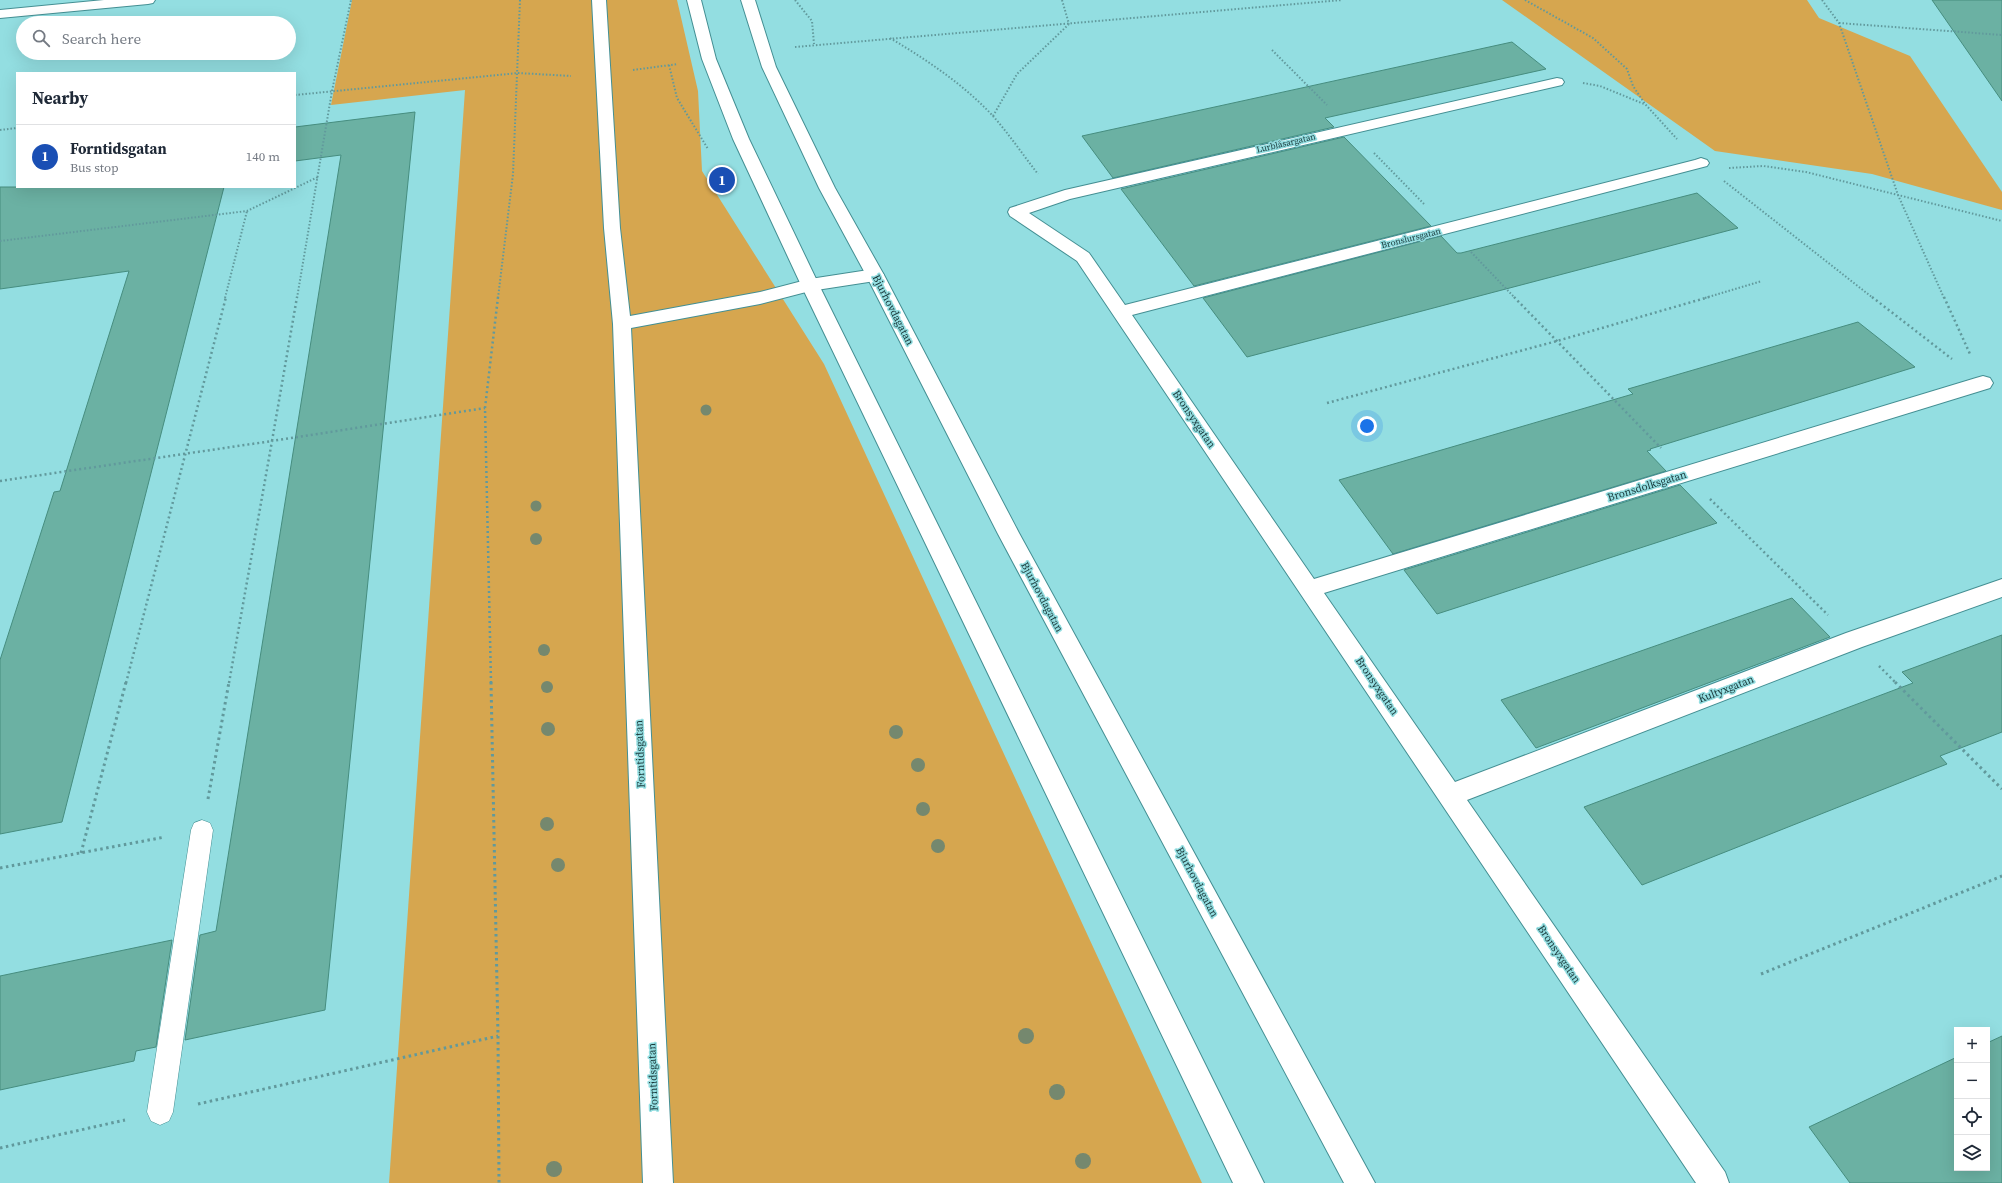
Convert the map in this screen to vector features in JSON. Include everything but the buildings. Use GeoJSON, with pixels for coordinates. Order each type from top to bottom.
{"type":"FeatureCollection","features":[{"type":"Feature","properties":{"kind":"street"},"geometry":{"type":"LineString","coordinates":[[0,14],[148,0]]}},
{"type":"Feature","properties":{"kind":"street","name":"Forntidsgatan"},"geometry":{"type":"LineString","coordinates":[[599,0],[612,228],[622,324],[658,1183]]}},
{"type":"Feature","properties":{"kind":"street"},"geometry":{"type":"LineString","coordinates":[[694,0],[709,59],[741,139],[810,285],[1249,1183]]}},
{"type":"Feature","properties":{"kind":"street","name":"Bjurhovdagatan"},"geometry":{"type":"LineString","coordinates":[[748,0],[769,67],[827,188],[875,275],[1008,534],[1360,1183]]}},
{"type":"Feature","properties":{"kind":"street","name":"Lurblåsargatan"},"geometry":{"type":"LineString","coordinates":[[1016,212],[1065,194],[1557,82]]}},
{"type":"Feature","properties":{"kind":"street","name":"Bronslursgatan"},"geometry":{"type":"LineString","coordinates":[[1120,312],[1701,164]]}},
{"type":"Feature","properties":{"kind":"street","name":"Bronsyxgatan"},"geometry":{"type":"LineString","coordinates":[[1016,212],[1083,257],[1714,1183]]}},
{"type":"Feature","properties":{"kind":"street"},"geometry":{"type":"LineString","coordinates":[[622,324],[760,298],[810,285],[875,275]]}},
{"type":"Feature","properties":{"kind":"street","name":"Bronsdolksgatan"},"geometry":{"type":"LineString","coordinates":[[1310,589],[1983,383]]}},
{"type":"Feature","properties":{"kind":"street","name":"Kultyxgatan"},"geometry":{"type":"LineString","coordinates":[[1450,795],[1854,640],[2002,588]]}},
{"type":"Feature","properties":{"kind":"lane"},"geometry":{"type":"LineString","coordinates":[[160,1112],[202,830]]}},
{"type":"Feature","properties":{"kind":"path"},"geometry":{"type":"LineString","coordinates":[[0,868],[202,830],[272,441],[332,91],[351,0]]}},
{"type":"Feature","properties":{"kind":"path"},"geometry":{"type":"LineString","coordinates":[[499,1183],[498,1036],[485,408],[513,174],[520,0]]}},
{"type":"Feature","properties":{"kind":"path"},"geometry":{"type":"LineString","coordinates":[[795,0],[812,21],[814,44]]}},
{"type":"Feature","properties":{"kind":"path"},"geometry":{"type":"LineString","coordinates":[[1062,0],[1069,24]]}},
{"type":"Feature","properties":{"kind":"path"},"geometry":{"type":"LineString","coordinates":[[793,47],[1342,0]]}},
{"type":"Feature","properties":{"kind":"path"},"geometry":{"type":"LineString","coordinates":[[1525,0],[1592,38],[1627,69],[1633,86],[1645,104],[1600,86],[1578,82],[1557,82]]}},
{"type":"Feature","properties":{"kind":"path"},"geometry":{"type":"LineString","coordinates":[[1822,0],[1839,23],[1898,195],[1983,383]]}},
{"type":"Feature","properties":{"kind":"path"},"geometry":{"type":"LineString","coordinates":[[1839,23],[2002,35]]}},
{"type":"Feature","properties":{"kind":"path"},"geometry":{"type":"LineString","coordinates":[[993,116],[1017,74],[1069,24]]}},
{"type":"Feature","properties":{"kind":"path"},"geometry":{"type":"LineString","coordinates":[[890,38],[929,60],[960,85],[993,116],[1044,181],[1016,212]]}},
{"type":"Feature","properties":{"kind":"path"},"geometry":{"type":"LineString","coordinates":[[1272,50],[1350,128]]}},
{"type":"Feature","properties":{"kind":"path"},"geometry":{"type":"LineString","coordinates":[[631,70],[681,64]]}},
{"type":"Feature","properties":{"kind":"path"},"geometry":{"type":"LineString","coordinates":[[669,65],[677,98],[708,149]]}},
{"type":"Feature","properties":{"kind":"path"},"geometry":{"type":"LineString","coordinates":[[296,95],[518,73],[572,76]]}},
{"type":"Feature","properties":{"kind":"path"},"geometry":{"type":"LineString","coordinates":[[0,130],[16,128]]}},
{"type":"Feature","properties":{"kind":"path"},"geometry":{"type":"LineString","coordinates":[[1723,169],[1743,166],[1785,168],[2002,222]]}},
{"type":"Feature","properties":{"kind":"path"},"geometry":{"type":"LineString","coordinates":[[296,187],[318,176]]}},
{"type":"Feature","properties":{"kind":"path"},"geometry":{"type":"LineString","coordinates":[[1722,180],[1983,383]]}},
{"type":"Feature","properties":{"kind":"path"},"geometry":{"type":"LineString","coordinates":[[0,241],[247,211],[294,188]]}},
{"type":"Feature","properties":{"kind":"path"},"geometry":{"type":"LineString","coordinates":[[81,853],[186,454],[247,211]]}},
{"type":"Feature","properties":{"kind":"path"},"geometry":{"type":"LineString","coordinates":[[1327,403],[1557,341],[1762,281]]}},
{"type":"Feature","properties":{"kind":"path"},"geometry":{"type":"LineString","coordinates":[[0,481],[485,408]]}},
{"type":"Feature","properties":{"kind":"path"},"geometry":{"type":"LineString","coordinates":[[1762,974],[2002,876]]}},
{"type":"Feature","properties":{"kind":"path"},"geometry":{"type":"LineString","coordinates":[[0,1148],[498,1036]]}},
{"type":"Feature","properties":{"kind":"shaded area"},"geometry":{"type":"Polygon","coordinates":[[[352,0],[677,0],[698,91],[702,171],[824,364],[1202,1183],[389,1183],[465,90],[331,105],[352,0]]]}},
{"type":"Feature","properties":{"kind":"shaded area"},"geometry":{"type":"Polygon","coordinates":[[[1502,0],[1807,0],[1819,18],[1910,56],[2002,192],[2002,210],[1872,174],[1715,151],[1502,0]]]}},
{"type":"Feature","properties":{"kind":"place","name":"Forntidsgatan"},"geometry":{"type":"Point","coordinates":[722,180]}}]}
